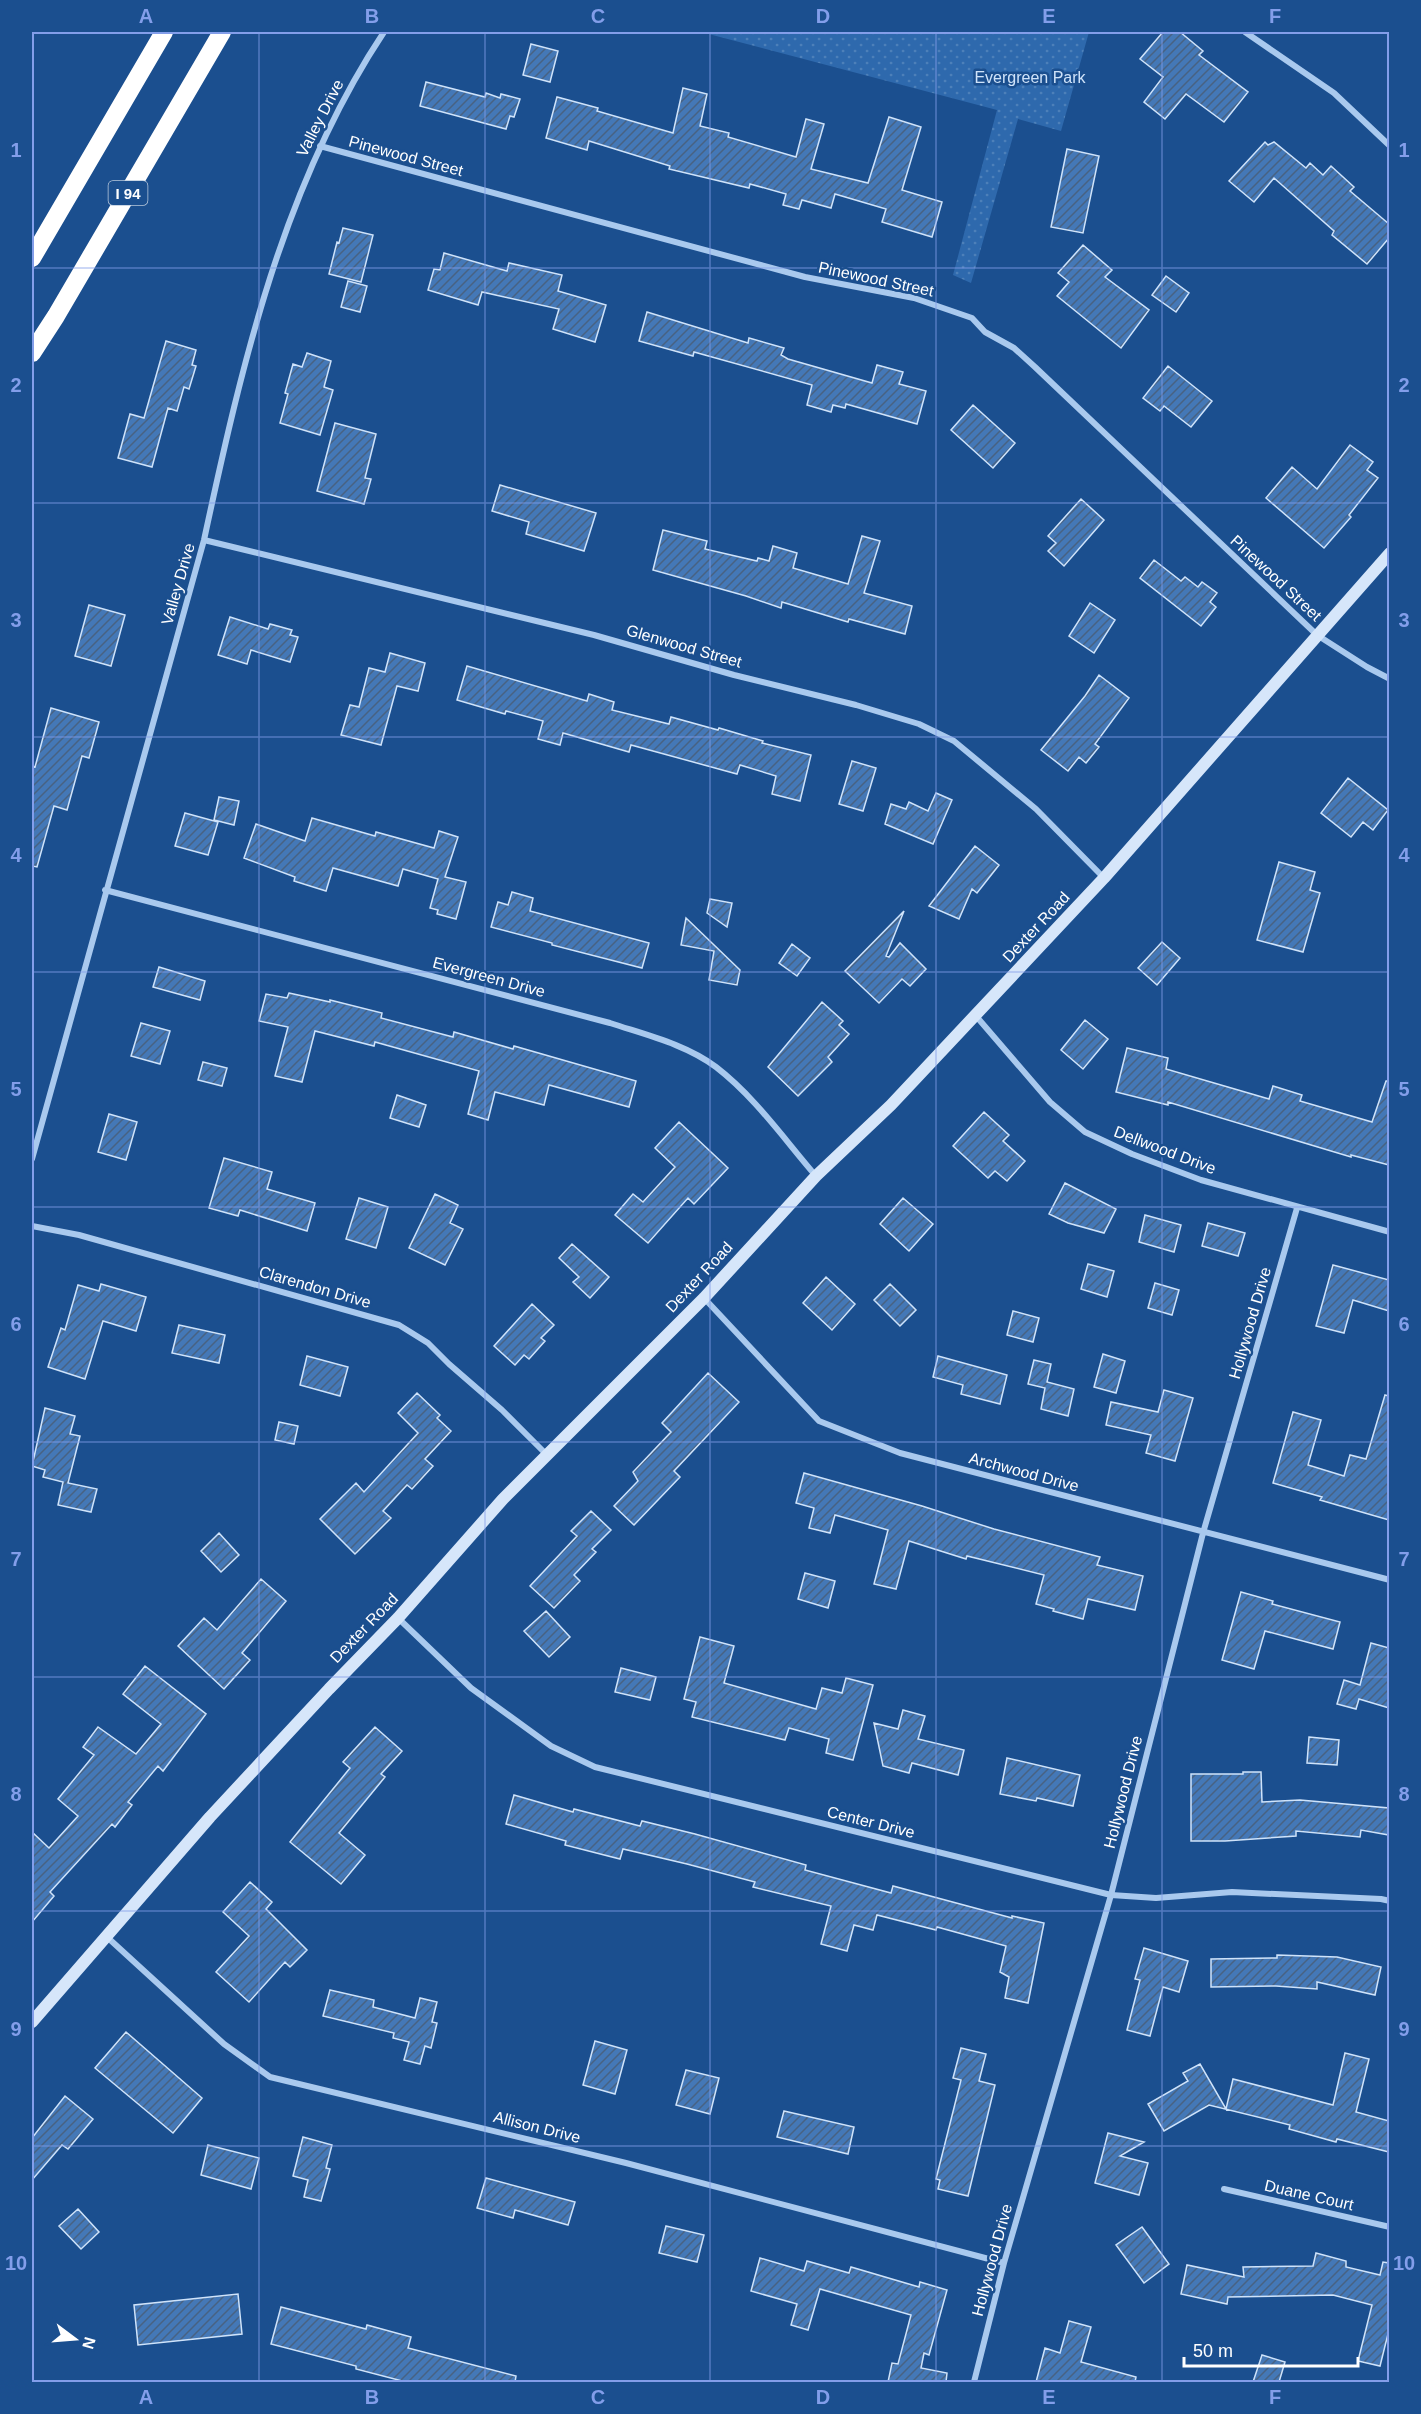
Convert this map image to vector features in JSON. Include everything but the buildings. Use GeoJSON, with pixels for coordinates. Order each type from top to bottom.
{"type":"FeatureCollection","features":[{"type":"Feature","properties":{"kind":"highway"},"geometry":{"type":"LineString","coordinates":[[32,258],[164,32]]}},
{"type":"Feature","properties":{"kind":"highway","name":"I 94"},"geometry":{"type":"LineString","coordinates":[[32,353],[62,306],[222,32]]}},
{"type":"Feature","properties":{"kind":"main road","name":"Dexter Road"},"geometry":{"type":"LineString","coordinates":[[32,2022],[210,1817],[398,1618],[503,1499],[704,1298],[816,1176],[891,1105],[1104,878],[1389,553]]}},
{"type":"Feature","properties":{"kind":"street","name":"Valley Drive"},"geometry":{"type":"LineString","coordinates":[[32,1159],[204,540],[224,447],[264,296],[295,202],[320,146],[362,64],[384,32]]}},
{"type":"Feature","properties":{"kind":"street"},"geometry":{"type":"LineString","coordinates":[[1245,32],[1334,93],[1389,146]]}},
{"type":"Feature","properties":{"kind":"street","name":"Pinewood Street"},"geometry":{"type":"LineString","coordinates":[[320,146],[805,277],[914,298],[972,318],[985,332],[1014,348],[1035,367],[1317,635],[1389,679]]}},
{"type":"Feature","properties":{"kind":"street","name":"Glenwood Street"},"geometry":{"type":"LineString","coordinates":[[204,540],[594,635],[919,724],[954,741],[1036,808],[1104,878]]}},
{"type":"Feature","properties":{"kind":"street","name":"Evergreen Drive"},"geometry":{"type":"LineString","coordinates":[[105,890],[610,1023],[673,1043],[715,1066],[747,1095],[816,1176]]}},
{"type":"Feature","properties":{"kind":"street","name":"Dellwood Drive"},"geometry":{"type":"LineString","coordinates":[[976,1016],[1050,1102],[1085,1132],[1132,1154],[1201,1180],[1389,1232]]}},
{"type":"Feature","properties":{"kind":"street","name":"Hollywood Drive"},"geometry":{"type":"LineString","coordinates":[[974,2382],[1004,2263],[1111,1895],[1203,1533],[1297,1208]]}},
{"type":"Feature","properties":{"kind":"street","name":"Clarendon Drive"},"geometry":{"type":"LineString","coordinates":[[32,1227],[79,1235],[399,1325],[428,1343],[448,1364],[502,1410],[547,1455]]}},
{"type":"Feature","properties":{"kind":"street","name":"Archwood Drive"},"geometry":{"type":"LineString","coordinates":[[704,1298],[819,1421],[900,1453],[1389,1580]]}},
{"type":"Feature","properties":{"kind":"street","name":"Center Drive"},"geometry":{"type":"LineString","coordinates":[[398,1618],[471,1688],[551,1746],[595,1767],[1111,1895],[1156,1898],[1232,1892],[1389,1901]]}},
{"type":"Feature","properties":{"kind":"street","name":"Allison Drive"},"geometry":{"type":"LineString","coordinates":[[107,1937],[224,2044],[270,2078],[626,2163],[1004,2263]]}},
{"type":"Feature","properties":{"kind":"street","name":"Duane Court"},"geometry":{"type":"LineString","coordinates":[[1224,2189],[1389,2227]]}},
{"type":"Feature","properties":{"kind":"green space","name":"Evergreen Park"},"geometry":{"type":"Polygon","coordinates":[[[701,32],[1089,32],[1061,131],[1018,119],[971,283],[953,275],[997,110],[701,32]]]}}]}
